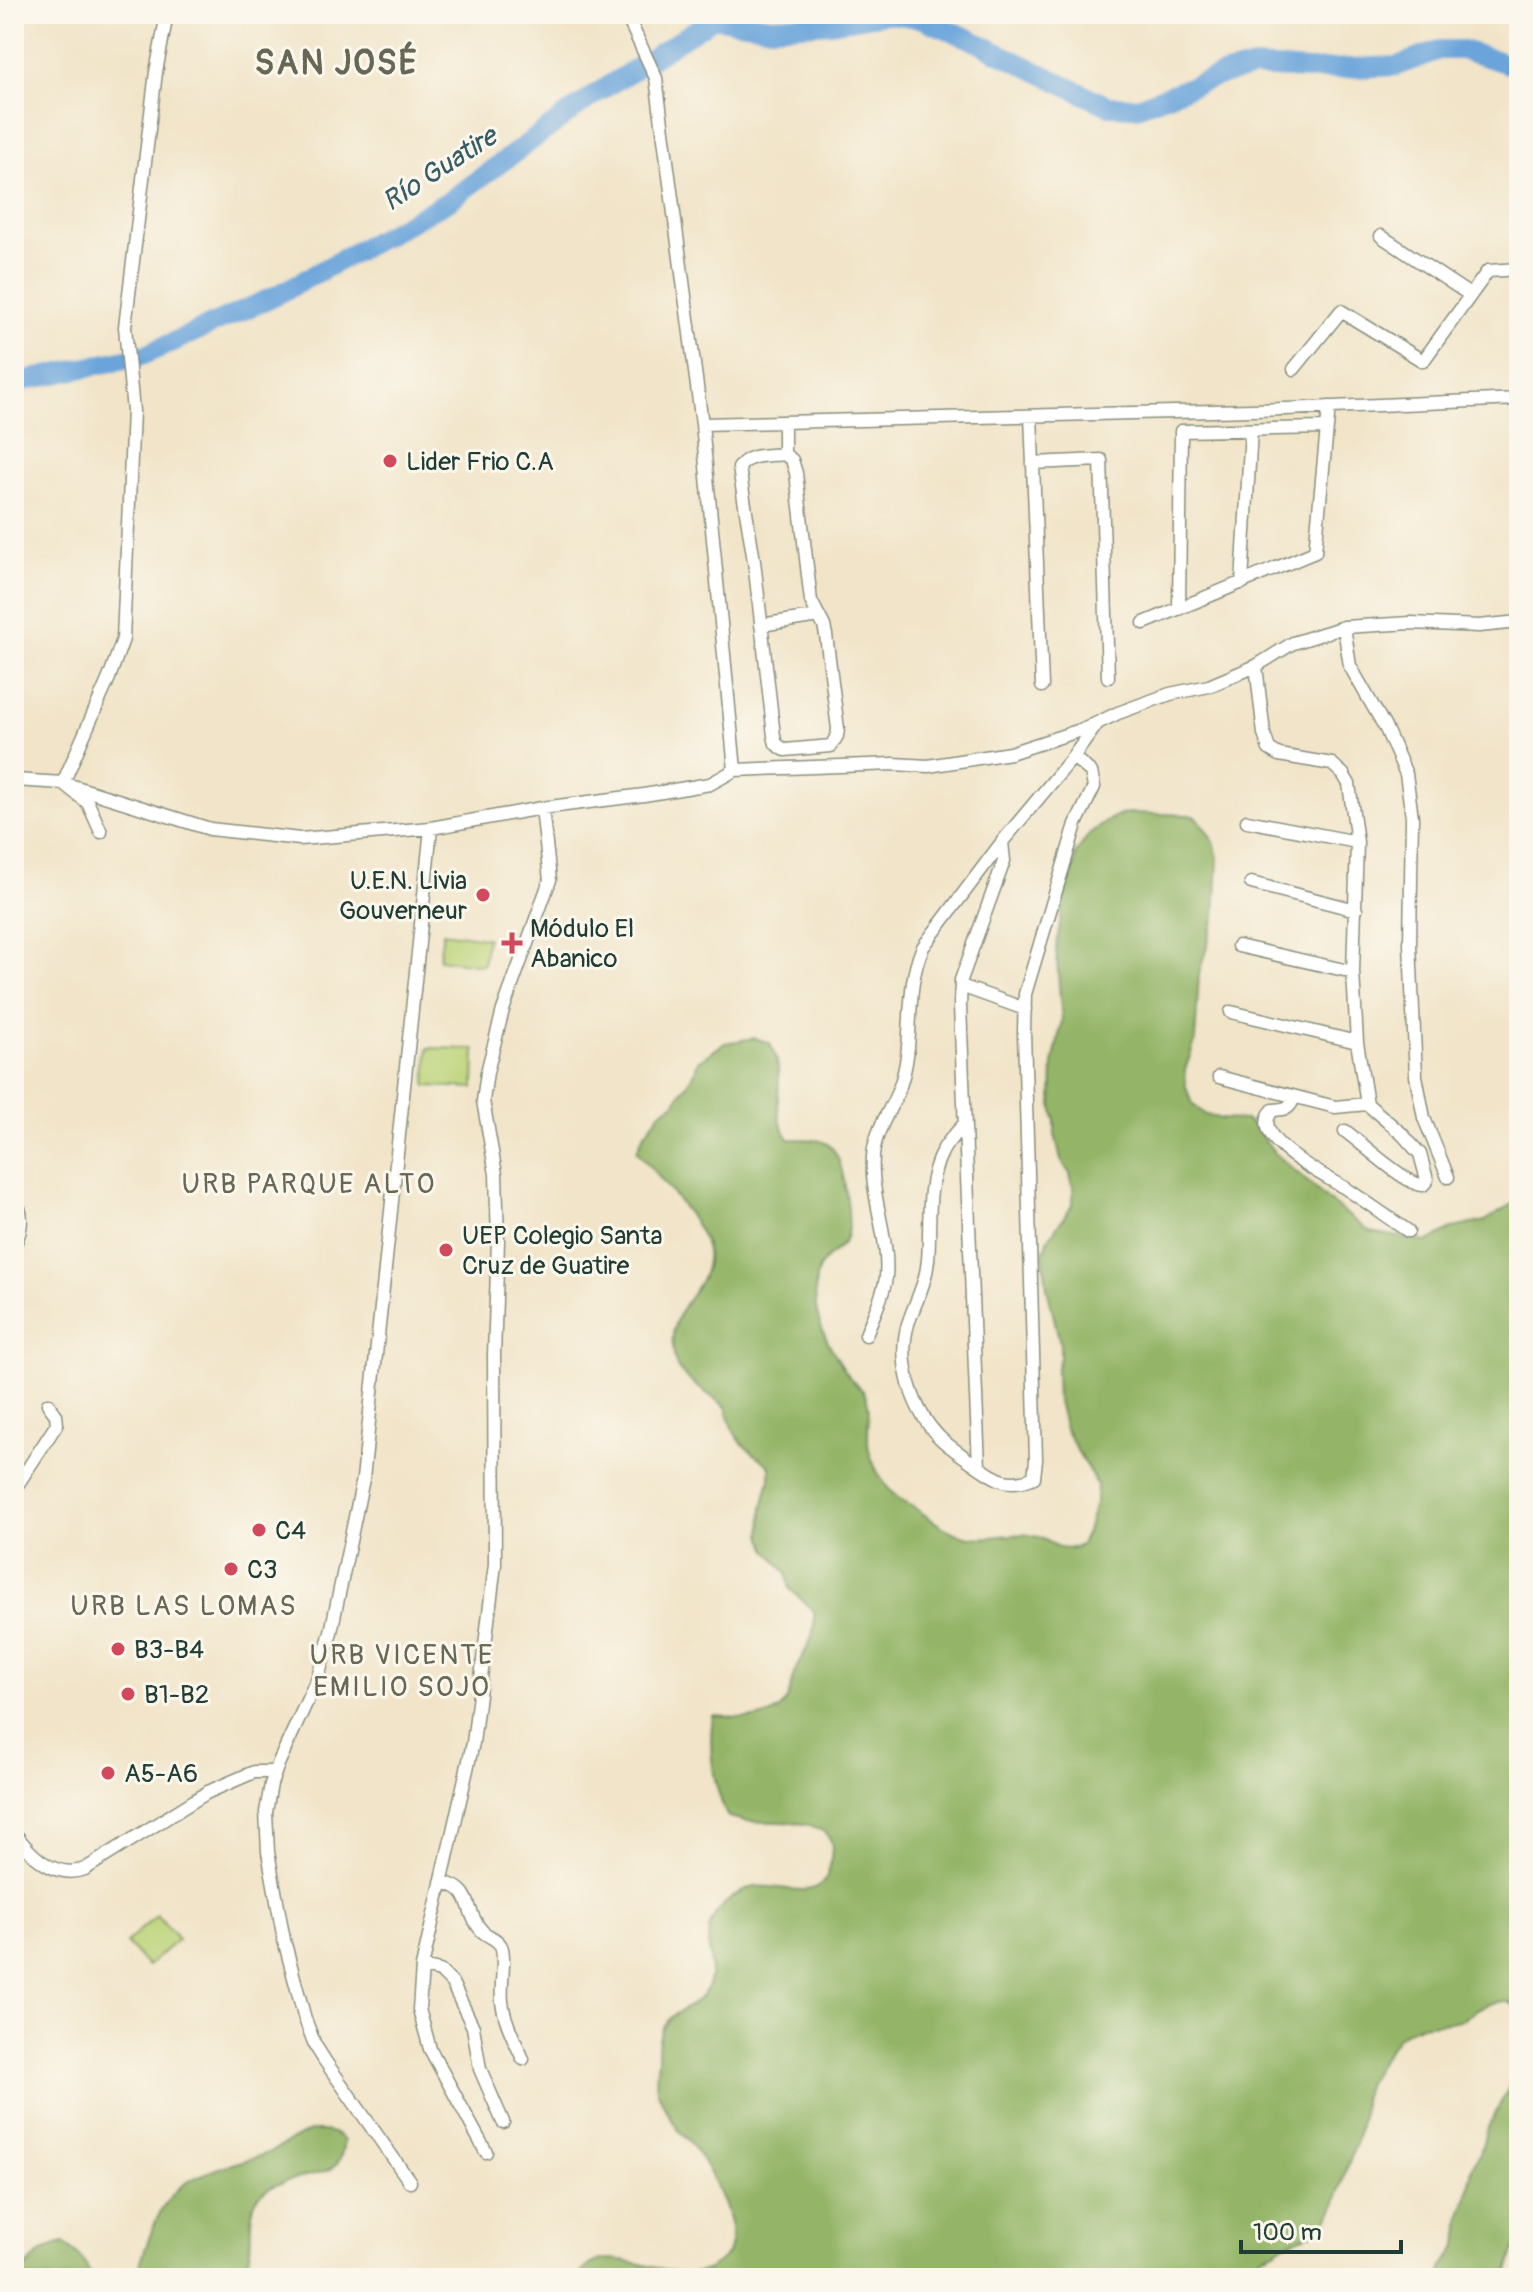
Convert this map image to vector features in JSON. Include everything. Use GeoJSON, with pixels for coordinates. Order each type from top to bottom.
{"type":"FeatureCollection","features":[{"type":"Feature","properties":{"kind":"street"},"geometry":{"type":"LineString","coordinates":[[63,783],[123,639],[133,411],[125,341],[126,313],[156,72],[167,14]]}},
{"type":"Feature","properties":{"kind":"street"},"geometry":{"type":"LineString","coordinates":[[626,14],[656,78],[702,424],[735,770]]}},
{"type":"Feature","properties":{"kind":"street"},"geometry":{"type":"LineString","coordinates":[[1381,236],[1470,295]]}},
{"type":"Feature","properties":{"kind":"street"},"geometry":{"type":"LineString","coordinates":[[1294,369],[1341,311],[1423,361],[1488,271],[1519,269]]}},
{"type":"Feature","properties":{"kind":"street"},"geometry":{"type":"LineString","coordinates":[[702,424],[1519,399]]}},
{"type":"Feature","properties":{"kind":"street"},"geometry":{"type":"LineString","coordinates":[[1144,623],[1315,552],[1329,407]]}},
{"type":"Feature","properties":{"kind":"street"},"geometry":{"type":"LineString","coordinates":[[1031,416],[1042,686]]}},
{"type":"Feature","properties":{"kind":"street"},"geometry":{"type":"LineString","coordinates":[[784,422],[784,454]]}},
{"type":"Feature","properties":{"kind":"street"},"geometry":{"type":"LineString","coordinates":[[1179,609],[1181,431],[1327,428]]}},
{"type":"Feature","properties":{"kind":"street"},"geometry":{"type":"LineString","coordinates":[[1242,583],[1251,430]]}},
{"type":"Feature","properties":{"kind":"street"},"geometry":{"type":"LineString","coordinates":[[784,454],[792,460],[811,601],[819,616],[826,635],[838,729],[835,742],[826,747],[785,750],[776,744],[754,561],[739,468],[750,457],[784,454]]}},
{"type":"Feature","properties":{"kind":"street"},"geometry":{"type":"LineString","coordinates":[[1033,463],[1101,460],[1108,677]]}},
{"type":"Feature","properties":{"kind":"street"},"geometry":{"type":"LineString","coordinates":[[761,625],[819,616]]}},
{"type":"Feature","properties":{"kind":"street"},"geometry":{"type":"LineString","coordinates":[[14,780],[63,783],[210,829],[232,832],[300,839],[431,828],[542,808],[710,784],[735,770],[894,764],[928,766],[1010,753],[1087,728],[1170,694],[1209,686],[1256,666],[1293,643],[1344,627],[1411,623],[1479,626],[1519,622]]}},
{"type":"Feature","properties":{"kind":"street"},"geometry":{"type":"LineString","coordinates":[[1344,627],[1350,666],[1386,729],[1406,774],[1412,817],[1410,944],[1416,1076],[1424,1118],[1448,1177]]}},
{"type":"Feature","properties":{"kind":"street"},"geometry":{"type":"LineString","coordinates":[[1256,666],[1266,744],[1279,755],[1332,764],[1349,784],[1357,842],[1353,972],[1357,1042],[1367,1104],[1420,1154],[1427,1180],[1417,1186],[1345,1131]]}},
{"type":"Feature","properties":{"kind":"street"},"geometry":{"type":"LineString","coordinates":[[866,1335],[886,1280],[873,1174],[874,1148],[881,1124],[900,1086],[906,1062],[915,965],[923,947],[1002,842],[1099,722]]}},
{"type":"Feature","properties":{"kind":"street"},"geometry":{"type":"LineString","coordinates":[[965,1123],[943,1150],[935,1172],[930,1199],[925,1281],[903,1345],[905,1365],[915,1402],[939,1437],[1003,1482],[1022,1483],[1034,1477],[1036,1460],[1025,994],[1076,824],[1094,787],[1091,772],[1073,757]]}},
{"type":"Feature","properties":{"kind":"street"},"geometry":{"type":"LineString","coordinates":[[63,783],[88,803],[101,832]]}},
{"type":"Feature","properties":{"kind":"street"},"geometry":{"type":"LineString","coordinates":[[486,2152],[430,2049],[419,2009],[422,1967],[473,1743],[495,1564],[494,1355],[498,1241],[496,1174],[483,1101],[503,1010],[550,880],[542,808]]}},
{"type":"Feature","properties":{"kind":"street"},"geometry":{"type":"LineString","coordinates":[[1247,821],[1357,842]]}},
{"type":"Feature","properties":{"kind":"street"},"geometry":{"type":"LineString","coordinates":[[410,2182],[315,2045],[284,1940],[268,1852],[266,1812],[275,1772],[318,1677],[331,1632],[363,1479],[431,828]]}},
{"type":"Feature","properties":{"kind":"street"},"geometry":{"type":"LineString","coordinates":[[979,1467],[961,980],[1004,861],[1002,842]]}},
{"type":"Feature","properties":{"kind":"street"},"geometry":{"type":"LineString","coordinates":[[1251,883],[1356,910]]}},
{"type":"Feature","properties":{"kind":"street"},"geometry":{"type":"LineString","coordinates":[[1238,946],[1353,972]]}},
{"type":"Feature","properties":{"kind":"street"},"geometry":{"type":"LineString","coordinates":[[961,986],[1025,1009]]}},
{"type":"Feature","properties":{"kind":"street"},"geometry":{"type":"LineString","coordinates":[[1231,1012],[1357,1042]]}},
{"type":"Feature","properties":{"kind":"street"},"geometry":{"type":"LineString","coordinates":[[1219,1077],[1335,1107],[1367,1104]]}},
{"type":"Feature","properties":{"kind":"street"},"geometry":{"type":"LineString","coordinates":[[1294,1097],[1289,1108],[1273,1110],[1267,1116],[1267,1124],[1280,1146],[1301,1163],[1338,1183],[1408,1231]]}},
{"type":"Feature","properties":{"kind":"street"},"geometry":{"type":"LineString","coordinates":[[14,1198],[21,1210],[17,1220],[19,1233],[14,1246]]}},
{"type":"Feature","properties":{"kind":"street"},"geometry":{"type":"LineString","coordinates":[[14,1490],[57,1424],[56,1415],[48,1404]]}},
{"type":"Feature","properties":{"kind":"street"},"geometry":{"type":"LineString","coordinates":[[14,1832],[49,1866],[59,1871],[76,1872],[219,1787],[254,1772],[275,1772]]}},
{"type":"Feature","properties":{"kind":"street"},"geometry":{"type":"LineString","coordinates":[[441,1882],[458,1886],[482,1931],[501,1945],[502,2005],[523,2059]]}},
{"type":"Feature","properties":{"kind":"street"},"geometry":{"type":"LineString","coordinates":[[422,1967],[440,1971],[452,1983],[473,2027],[480,2069],[503,2122]]}},
{"type":"Feature","properties":{"kind":"green space"},"geometry":{"type":"Polygon","coordinates":[[[1128,813],[1190,815],[1198,818],[1214,842],[1218,858],[1215,917],[1199,974],[1195,1041],[1185,1070],[1186,1087],[1192,1104],[1206,1115],[1245,1120],[1252,1124],[1275,1153],[1370,1232],[1427,1242],[1454,1228],[1485,1221],[1519,1200],[1519,2010],[1508,2002],[1495,2002],[1460,2019],[1419,2025],[1400,2036],[1367,2083],[1357,2137],[1329,2218],[1314,2232],[1263,2255],[1241,2278],[578,2278],[590,2265],[605,2260],[622,2260],[678,2273],[696,2273],[715,2265],[729,2250],[731,2225],[721,2196],[699,2155],[670,2117],[657,2089],[660,2036],[671,2017],[696,2001],[706,1990],[711,1966],[708,1935],[717,1913],[728,1901],[755,1887],[801,1890],[820,1885],[826,1877],[832,1848],[828,1836],[808,1825],[728,1817],[715,1781],[713,1716],[764,1717],[781,1708],[789,1696],[794,1673],[812,1636],[814,1611],[790,1589],[787,1574],[767,1549],[762,1535],[770,1466],[736,1436],[727,1408],[690,1381],[676,1365],[673,1332],[683,1308],[703,1277],[707,1251],[688,1213],[637,1151],[643,1136],[661,1112],[674,1103],[694,1074],[698,1061],[725,1043],[755,1038],[770,1043],[777,1062],[778,1110],[783,1129],[789,1139],[816,1140],[830,1146],[843,1174],[847,1234],[844,1242],[818,1271],[816,1307],[829,1344],[866,1397],[869,1450],[880,1476],[897,1497],[942,1527],[959,1534],[977,1538],[1024,1535],[1065,1549],[1081,1545],[1096,1500],[1097,1485],[1065,1429],[1057,1397],[1056,1371],[1060,1343],[1047,1288],[1043,1254],[1047,1241],[1073,1204],[1073,1187],[1070,1174],[1061,1160],[1052,1105],[1053,1064],[1062,1021],[1056,948],[1066,888],[1076,853],[1090,833],[1112,818],[1128,813]]]}},
{"type":"Feature","properties":{"kind":"green space"},"geometry":{"type":"Polygon","coordinates":[[[443,932],[487,938],[483,965],[439,959],[443,932]]]}},
{"type":"Feature","properties":{"kind":"green space"},"geometry":{"type":"Polygon","coordinates":[[[428,1048],[475,1049],[474,1088],[426,1086],[428,1048]]]}},
{"type":"Feature","properties":{"kind":"green space"},"geometry":{"type":"Polygon","coordinates":[[[157,1915],[178,1939],[148,1966],[126,1943],[157,1915]]]}},
{"type":"Feature","properties":{"kind":"green space"},"geometry":{"type":"Polygon","coordinates":[[[1519,2018],[1519,2238],[1505,2278],[1439,2278],[1458,2246],[1461,2214],[1468,2196],[1472,2168],[1486,2131],[1509,2087],[1519,2018]]]}},
{"type":"Feature","properties":{"kind":"green space"},"geometry":{"type":"Polygon","coordinates":[[[311,2131],[329,2132],[341,2137],[344,2141],[339,2162],[331,2169],[281,2183],[262,2193],[253,2210],[250,2250],[242,2268],[219,2270],[199,2278],[135,2278],[162,2209],[185,2183],[268,2153],[311,2131]]]}},
{"type":"Feature","properties":{"kind":"green space"},"geometry":{"type":"Polygon","coordinates":[[[64,2243],[80,2256],[93,2278],[18,2278],[38,2256],[64,2243]]]}},
{"type":"Feature","properties":{"kind":"waterway","name":"Río Guatire"},"geometry":{"type":"LineString","coordinates":[[14,383],[144,355],[277,295],[450,200],[594,95],[714,18],[772,27],[831,23],[885,14]]}},
{"type":"Feature","properties":{"kind":"waterway","name":"Río Guatire"},"geometry":{"type":"LineString","coordinates":[[890,14],[920,18],[968,38],[1108,106],[1137,107],[1218,76],[1254,67],[1310,70],[1397,66],[1439,50],[1463,50],[1515,66],[1519,63]]}},
{"type":"Feature","properties":{"kind":"place","name":"Lider Frio C.A"},"geometry":{"type":"Point","coordinates":[390,461]}},
{"type":"Feature","properties":{"kind":"place","name":"U.E.N. Livia Gouverneur"},"geometry":{"type":"Point","coordinates":[483,895]}},
{"type":"Feature","properties":{"kind":"place","name":"Módulo El Abanico"},"geometry":{"type":"Point","coordinates":[512,943]}},
{"type":"Feature","properties":{"kind":"place","name":"UEP Colegio Santa Cruz de Guatire"},"geometry":{"type":"Point","coordinates":[446,1250]}},
{"type":"Feature","properties":{"kind":"place","name":"C4"},"geometry":{"type":"Point","coordinates":[259,1530]}},
{"type":"Feature","properties":{"kind":"place","name":"C3"},"geometry":{"type":"Point","coordinates":[231,1569]}},
{"type":"Feature","properties":{"kind":"place","name":"B3-B4"},"geometry":{"type":"Point","coordinates":[118,1649]}},
{"type":"Feature","properties":{"kind":"place","name":"B1-B2"},"geometry":{"type":"Point","coordinates":[128,1694]}},
{"type":"Feature","properties":{"kind":"place","name":"A5-A6"},"geometry":{"type":"Point","coordinates":[108,1773]}},
{"type":"Feature","properties":{"kind":"district","name":"SAN JOSÉ"},"geometry":{"type":"Point","coordinates":[337,62]}},
{"type":"Feature","properties":{"kind":"district","name":"URB PARQUE ALTO"},"geometry":{"type":"Point","coordinates":[309,1183]}},
{"type":"Feature","properties":{"kind":"district","name":"URB LAS LOMAS"},"geometry":{"type":"Point","coordinates":[184,1605]}},
{"type":"Feature","properties":{"kind":"district","name":"URB VICENTE EMILIO SOJO"},"geometry":{"type":"Point","coordinates":[402,1670]}}]}
